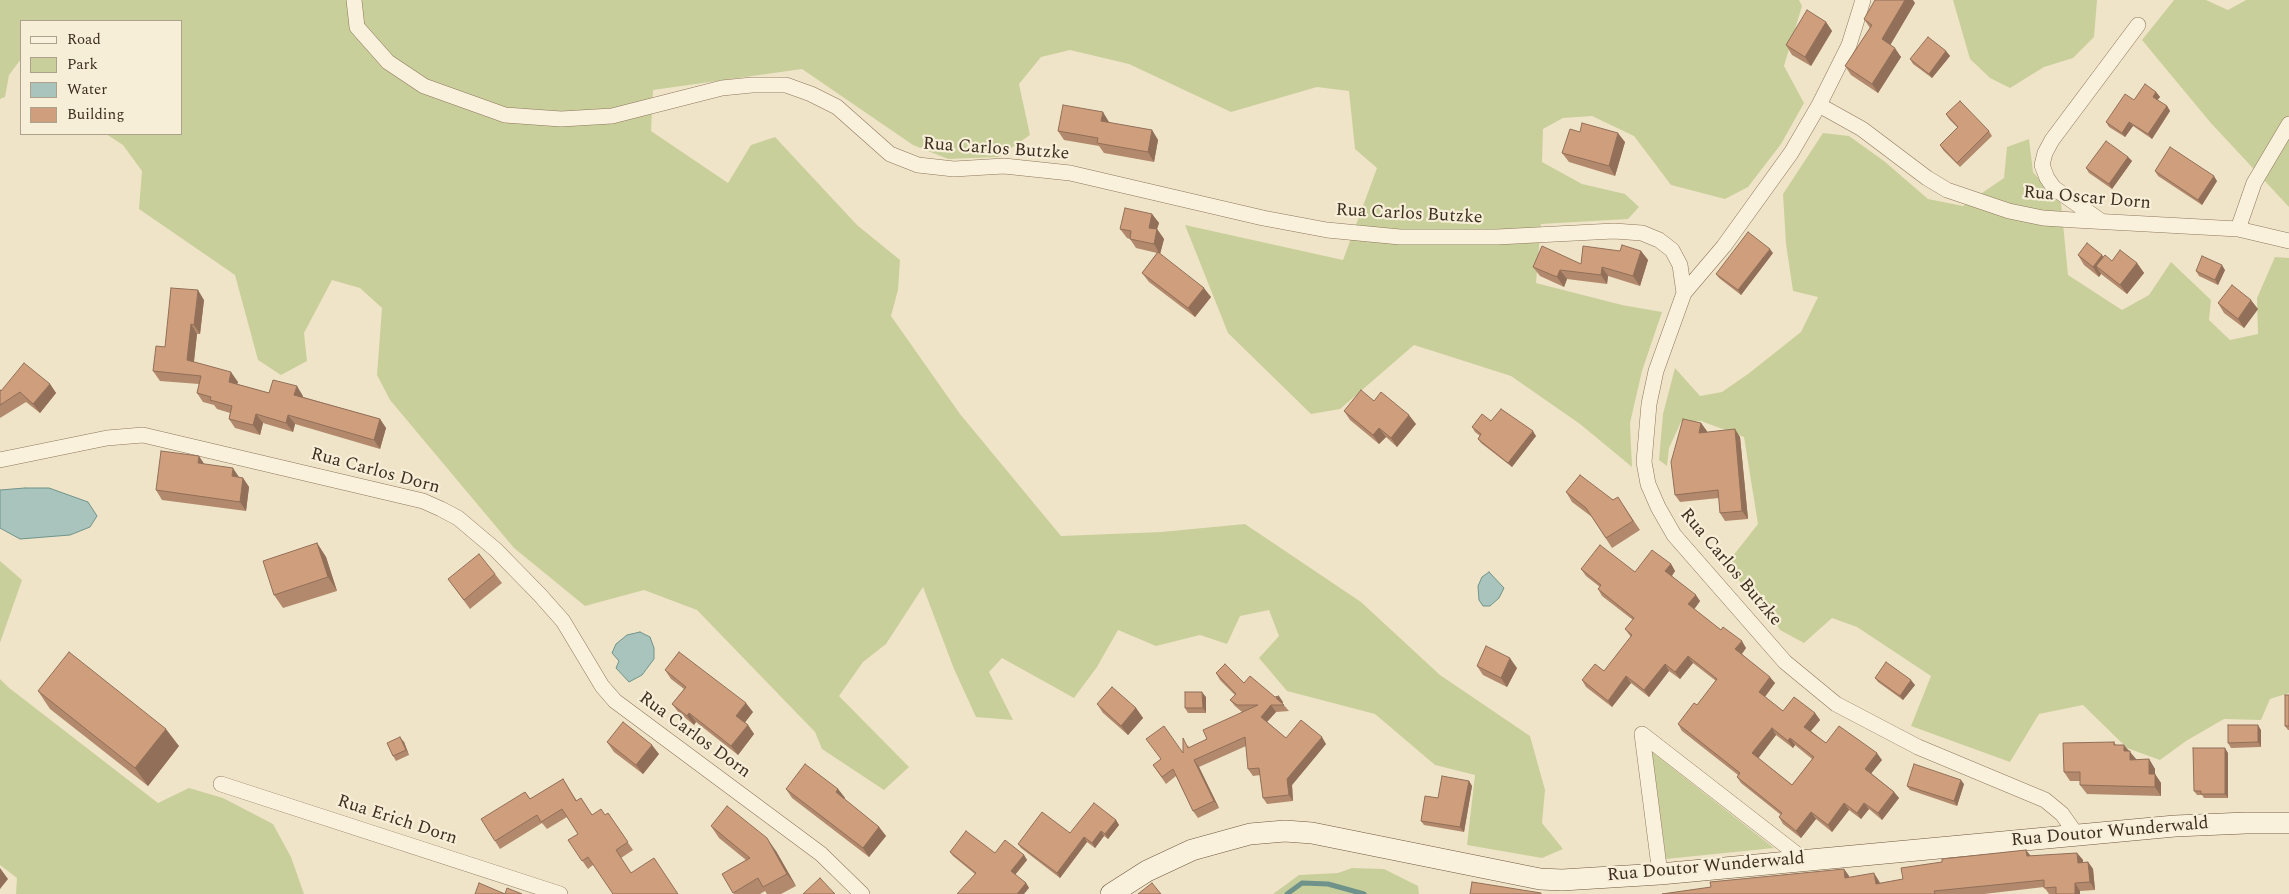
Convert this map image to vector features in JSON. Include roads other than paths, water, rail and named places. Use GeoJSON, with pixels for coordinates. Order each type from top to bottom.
{"type":"FeatureCollection","features":[{"type":"Feature","properties":{"kind":"street","name":"Rua Carlos Butzke"},"geometry":{"type":"LineString","coordinates":[[354,0],[357,27],[388,62],[424,86],[505,114],[561,119],[612,116],[722,88],[752,85],[786,85],[811,94],[837,107],[890,154],[918,165],[954,169],[1004,166],[1070,173],[1263,218],[1327,230],[1391,236],[1497,238],[1614,232],[1642,233],[1659,240],[1672,250],[1680,265],[1684,293],[1656,371],[1648,404],[1644,462],[1648,484],[1658,507],[1674,534],[1784,662],[1836,704],[1918,747],[2045,800],[2062,814],[2076,834]]}},
{"type":"Feature","properties":{"kind":"street"},"geometry":{"type":"LineString","coordinates":[[1684,293],[1724,246],[1763,194],[1819,106],[1849,46],[1863,0]]}},
{"type":"Feature","properties":{"kind":"street"},"geometry":{"type":"LineString","coordinates":[[2102,222],[2054,188],[2047,178],[2042,165],[2045,153],[2052,140],[2138,25]]}},
{"type":"Feature","properties":{"kind":"street","name":"Rua Oscar Dorn"},"geometry":{"type":"LineString","coordinates":[[1819,106],[1862,129],[1946,190],[1978,202],[2043,218],[2238,229],[2289,241]]}},
{"type":"Feature","properties":{"kind":"street"},"geometry":{"type":"LineString","coordinates":[[2238,229],[2254,183],[2289,124]]}},
{"type":"Feature","properties":{"kind":"street","name":"Rua Carlos Dorn"},"geometry":{"type":"LineString","coordinates":[[0,460],[107,438],[143,435],[423,501],[441,509],[458,518],[496,550],[540,595],[562,621],[602,686],[615,701],[814,848],[862,894]]}},
{"type":"Feature","properties":{"kind":"street"},"geometry":{"type":"LineString","coordinates":[[1660,874],[1642,734],[1803,859]]}},
{"type":"Feature","properties":{"kind":"street","name":"Rua Erich Dorn"},"geometry":{"type":"LineString","coordinates":[[222,784],[560,894]]}},
{"type":"Feature","properties":{"kind":"street","name":"Rua Doutor Wunderwald"},"geometry":{"type":"LineString","coordinates":[[1111,894],[1147,871],[1192,850],[1250,834],[1285,831],[1330,836],[1540,879],[1591,879],[2175,826],[2289,823]]}},
{"type":"Feature","properties":{"kind":"water"},"geometry":{"type":"Polygon","coordinates":[[[49,488],[88,502],[97,516],[90,527],[70,535],[20,539],[0,528],[0,490],[49,488]]]}},
{"type":"Feature","properties":{"kind":"water"},"geometry":{"type":"Polygon","coordinates":[[[1489,572],[1504,588],[1499,598],[1490,606],[1483,606],[1479,600],[1478,586],[1482,577],[1489,572]]]}},
{"type":"Feature","properties":{"kind":"water"},"geometry":{"type":"Polygon","coordinates":[[[640,632],[650,637],[654,648],[654,659],[642,675],[629,682],[616,668],[619,661],[612,653],[616,644],[627,635],[640,632]]]}},
{"type":"Feature","properties":{"kind":"waterway"},"geometry":{"type":"LineString","coordinates":[[1287,894],[1302,883],[1328,884],[1364,894]]}}]}
